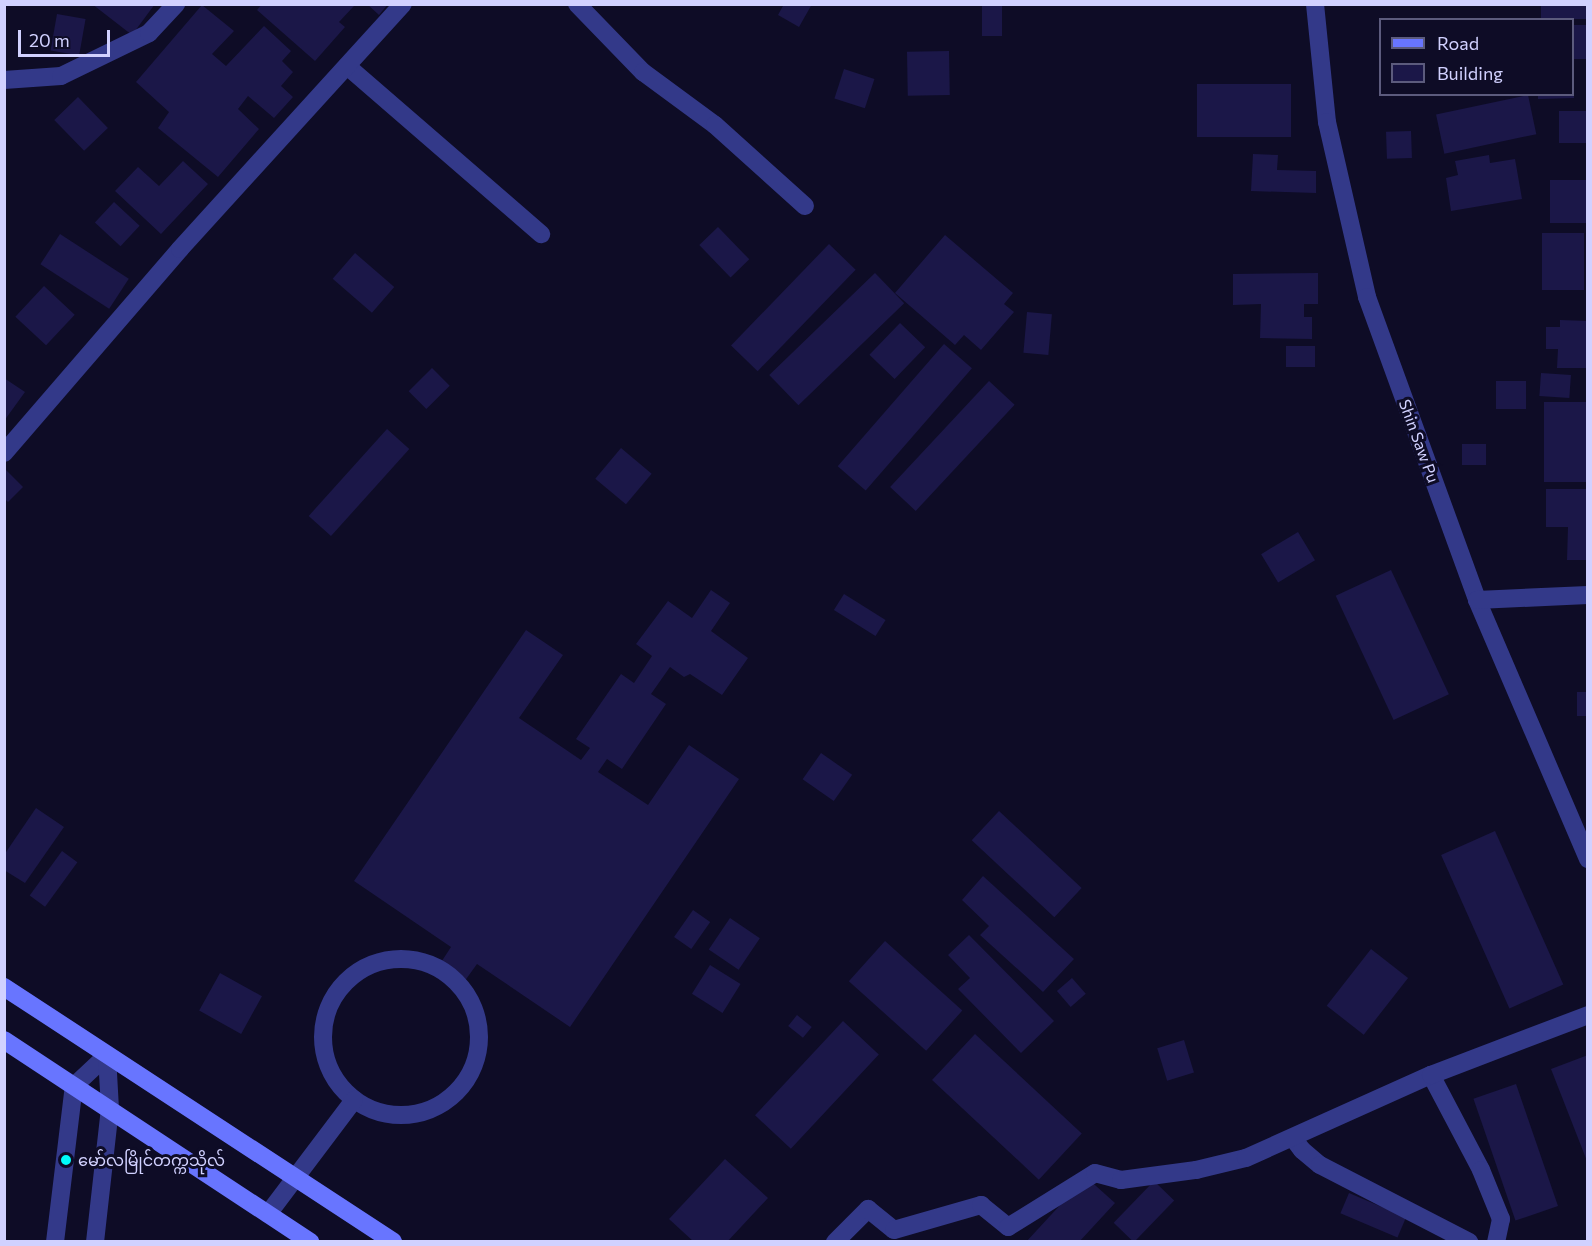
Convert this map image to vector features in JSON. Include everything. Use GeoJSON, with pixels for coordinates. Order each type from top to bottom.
{"type":"FeatureCollection","features":[{"type":"Feature","properties":{"kind":"main road"},"geometry":{"type":"LineString","coordinates":[[4,987],[393,1242]]}},
{"type":"Feature","properties":{"kind":"main road"},"geometry":{"type":"LineString","coordinates":[[4,1040],[310,1242]]}},
{"type":"Feature","properties":{"kind":"street"},"geometry":{"type":"LineString","coordinates":[[4,80],[61,76],[149,33],[177,4]]}},
{"type":"Feature","properties":{"kind":"street"},"geometry":{"type":"LineString","coordinates":[[4,453],[180,249],[403,4]]}},
{"type":"Feature","properties":{"kind":"street"},"geometry":{"type":"LineString","coordinates":[[577,4],[643,72],[715,125],[805,206]]}},
{"type":"Feature","properties":{"kind":"street","name":"Shin Saw Pu"},"geometry":{"type":"LineString","coordinates":[[1315,4],[1327,122],[1367,297],[1477,600],[1587,859]]}},
{"type":"Feature","properties":{"kind":"street"},"geometry":{"type":"LineString","coordinates":[[347,66],[541,234]]}},
{"type":"Feature","properties":{"kind":"street"},"geometry":{"type":"LineString","coordinates":[[1477,600],[1587,595]]}},
{"type":"Feature","properties":{"kind":"street"},"geometry":{"type":"LineString","coordinates":[[396,959],[423,962],[447,974],[467,996],[477,1021],[478,1048],[470,1074],[455,1094],[433,1108],[406,1115],[379,1112],[354,1100],[331,1073],[323,1047],[324,1020],[335,995],[353,975],[369,966],[396,959]]}},
{"type":"Feature","properties":{"kind":"street"},"geometry":{"type":"LineString","coordinates":[[835,1242],[868,1209],[888,1236],[981,1205],[1008,1227],[1095,1173],[1121,1180],[1196,1170],[1246,1158],[1431,1075],[1587,1015]]}},
{"type":"Feature","properties":{"kind":"street"},"geometry":{"type":"LineString","coordinates":[[55,1242],[74,1086],[107,1055]]}},
{"type":"Feature","properties":{"kind":"street"},"geometry":{"type":"LineString","coordinates":[[94,1242],[110,1109],[107,1055]]}},
{"type":"Feature","properties":{"kind":"street"},"geometry":{"type":"LineString","coordinates":[[1431,1075],[1481,1170],[1501,1219],[1496,1242]]}},
{"type":"Feature","properties":{"kind":"street"},"geometry":{"type":"LineString","coordinates":[[268,1214],[354,1100]]}},
{"type":"Feature","properties":{"kind":"street"},"geometry":{"type":"LineString","coordinates":[[1293,1138],[1302,1150],[1320,1164],[1469,1242]]}},
{"type":"Feature","properties":{"kind":"building"},"geometry":{"type":"Polygon","coordinates":[[[92,4],[155,4],[132,35],[92,4]]]}},
{"type":"Feature","properties":{"kind":"building"},"geometry":{"type":"Polygon","coordinates":[[[262,4],[352,4],[354,6],[339,22],[345,27],[315,61],[257,10],[262,4]]]}},
{"type":"Feature","properties":{"kind":"building"},"geometry":{"type":"Polygon","coordinates":[[[367,4],[388,4],[379,15],[367,4]]]}},
{"type":"Feature","properties":{"kind":"building"},"geometry":{"type":"Polygon","coordinates":[[[784,4],[812,4],[799,27],[778,15],[784,4]]]}},
{"type":"Feature","properties":{"kind":"building"},"geometry":{"type":"Polygon","coordinates":[[[982,4],[1002,4],[1002,36],[982,36],[982,4]]]}},
{"type":"Feature","properties":{"kind":"building"},"geometry":{"type":"Polygon","coordinates":[[[1541,4],[1588,4],[1588,19],[1541,18],[1541,4]]]}},
{"type":"Feature","properties":{"kind":"building"},"geometry":{"type":"Polygon","coordinates":[[[202,5],[234,31],[212,54],[226,66],[264,26],[291,51],[282,61],[293,72],[281,86],[293,97],[274,118],[248,96],[238,109],[259,129],[218,177],[158,128],[169,112],[136,82],[202,5]]]}},
{"type":"Feature","properties":{"kind":"building"},"geometry":{"type":"Polygon","coordinates":[[[57,14],[86,19],[79,55],[51,50],[57,14]]]}},
{"type":"Feature","properties":{"kind":"building"},"geometry":{"type":"Polygon","coordinates":[[[1574,25],[1588,25],[1588,59],[1574,59],[1574,25]]]}},
{"type":"Feature","properties":{"kind":"building"},"geometry":{"type":"Polygon","coordinates":[[[949,51],[950,95],[908,96],[907,52],[949,51]]]}},
{"type":"Feature","properties":{"kind":"building"},"geometry":{"type":"Polygon","coordinates":[[[844,69],[874,79],[865,108],[834,98],[844,69]]]}},
{"type":"Feature","properties":{"kind":"building"},"geometry":{"type":"Polygon","coordinates":[[[1197,84],[1291,84],[1291,137],[1197,137],[1197,84]]]}},
{"type":"Feature","properties":{"kind":"building"},"geometry":{"type":"Polygon","coordinates":[[[1528,96],[1536,134],[1444,154],[1436,115],[1528,96]]]}},
{"type":"Feature","properties":{"kind":"building"},"geometry":{"type":"Polygon","coordinates":[[[1538,96],[1574,96],[1574,98],[1538,99],[1538,96]]]}},
{"type":"Feature","properties":{"kind":"building"},"geometry":{"type":"Polygon","coordinates":[[[78,97],[108,128],[84,151],[54,120],[78,97]]]}},
{"type":"Feature","properties":{"kind":"building"},"geometry":{"type":"Polygon","coordinates":[[[1559,111],[1588,111],[1588,143],[1559,143],[1559,111]]]}},
{"type":"Feature","properties":{"kind":"building"},"geometry":{"type":"Polygon","coordinates":[[[1411,131],[1412,158],[1387,159],[1386,132],[1411,131]]]}},
{"type":"Feature","properties":{"kind":"building"},"geometry":{"type":"Polygon","coordinates":[[[1253,154],[1278,155],[1277,170],[1316,171],[1316,193],[1251,191],[1253,154]]]}},
{"type":"Feature","properties":{"kind":"building"},"geometry":{"type":"Polygon","coordinates":[[[1489,155],[1490,163],[1515,159],[1522,199],[1451,211],[1446,178],[1458,175],[1455,161],[1489,155]]]}},
{"type":"Feature","properties":{"kind":"building"},"geometry":{"type":"Polygon","coordinates":[[[183,161],[208,184],[161,234],[115,191],[138,167],[159,186],[183,161]]]}},
{"type":"Feature","properties":{"kind":"building"},"geometry":{"type":"Polygon","coordinates":[[[1550,180],[1588,180],[1588,223],[1550,223],[1550,180]]]}},
{"type":"Feature","properties":{"kind":"building"},"geometry":{"type":"Polygon","coordinates":[[[114,202],[140,226],[121,246],[95,222],[114,202]]]}},
{"type":"Feature","properties":{"kind":"building"},"geometry":{"type":"Polygon","coordinates":[[[718,227],[749,259],[731,277],[699,245],[718,227]]]}},
{"type":"Feature","properties":{"kind":"building"},"geometry":{"type":"Polygon","coordinates":[[[1542,233],[1584,233],[1584,290],[1542,290],[1542,233]]]}},
{"type":"Feature","properties":{"kind":"building"},"geometry":{"type":"Polygon","coordinates":[[[60,234],[129,279],[109,309],[40,264],[60,234]]]}},
{"type":"Feature","properties":{"kind":"building"},"geometry":{"type":"Polygon","coordinates":[[[945,235],[1013,293],[1004,304],[1014,312],[981,350],[964,335],[955,345],[895,293],[945,235]]]}},
{"type":"Feature","properties":{"kind":"building"},"geometry":{"type":"Polygon","coordinates":[[[829,244],[856,270],[758,371],[731,345],[829,244]]]}},
{"type":"Feature","properties":{"kind":"building"},"geometry":{"type":"Polygon","coordinates":[[[355,253],[394,287],[372,313],[333,279],[355,253]]]}},
{"type":"Feature","properties":{"kind":"building"},"geometry":{"type":"Polygon","coordinates":[[[875,273],[904,303],[798,405],[769,375],[875,273]]]}},
{"type":"Feature","properties":{"kind":"building"},"geometry":{"type":"Polygon","coordinates":[[[1318,273],[1318,304],[1304,304],[1304,317],[1312,317],[1312,339],[1260,338],[1261,304],[1233,305],[1233,274],[1318,273]]]}},
{"type":"Feature","properties":{"kind":"building"},"geometry":{"type":"Polygon","coordinates":[[[44,286],[75,315],[46,345],[15,317],[44,286]]]}},
{"type":"Feature","properties":{"kind":"building"},"geometry":{"type":"Polygon","coordinates":[[[1027,312],[1052,314],[1048,355],[1023,353],[1027,312]]]}},
{"type":"Feature","properties":{"kind":"building"},"geometry":{"type":"Polygon","coordinates":[[[1560,320],[1588,321],[1588,368],[1557,368],[1558,349],[1546,349],[1546,327],[1560,327],[1560,320]]]}},
{"type":"Feature","properties":{"kind":"building"},"geometry":{"type":"Polygon","coordinates":[[[900,323],[925,347],[895,379],[869,355],[900,323]]]}},
{"type":"Feature","properties":{"kind":"building"},"geometry":{"type":"Polygon","coordinates":[[[944,344],[972,368],[866,491],[838,466],[944,344]]]}},
{"type":"Feature","properties":{"kind":"building"},"geometry":{"type":"Polygon","coordinates":[[[1286,346],[1315,346],[1315,367],[1286,367],[1286,346]]]}},
{"type":"Feature","properties":{"kind":"building"},"geometry":{"type":"Polygon","coordinates":[[[432,368],[450,386],[426,409],[409,391],[432,368]]]}},
{"type":"Feature","properties":{"kind":"building"},"geometry":{"type":"Polygon","coordinates":[[[1541,373],[1571,375],[1569,398],[1539,396],[1541,373]]]}},
{"type":"Feature","properties":{"kind":"building"},"geometry":{"type":"Polygon","coordinates":[[[4,378],[25,392],[4,421],[4,378]]]}},
{"type":"Feature","properties":{"kind":"building"},"geometry":{"type":"Polygon","coordinates":[[[989,381],[1015,405],[916,511],[890,487],[989,381]]]}},
{"type":"Feature","properties":{"kind":"building"},"geometry":{"type":"Polygon","coordinates":[[[1496,381],[1526,381],[1526,409],[1496,409],[1496,381]]]}},
{"type":"Feature","properties":{"kind":"building"},"geometry":{"type":"Polygon","coordinates":[[[1544,402],[1588,402],[1588,482],[1544,482],[1544,402]]]}},
{"type":"Feature","properties":{"kind":"building"},"geometry":{"type":"Polygon","coordinates":[[[387,429],[409,449],[331,536],[309,516],[387,429]]]}},
{"type":"Feature","properties":{"kind":"building"},"geometry":{"type":"Polygon","coordinates":[[[1462,444],[1486,444],[1486,465],[1462,465],[1462,444]]]}},
{"type":"Feature","properties":{"kind":"building"},"geometry":{"type":"Polygon","coordinates":[[[621,448],[652,474],[626,504],[595,479],[621,448]]]}},
{"type":"Feature","properties":{"kind":"building"},"geometry":{"type":"Polygon","coordinates":[[[6,470],[23,487],[8,502],[4,498],[6,470]]]}},
{"type":"Feature","properties":{"kind":"building"},"geometry":{"type":"Polygon","coordinates":[[[1546,489],[1588,489],[1588,560],[1567,560],[1568,527],[1546,527],[1546,489]]]}},
{"type":"Feature","properties":{"kind":"building"},"geometry":{"type":"Polygon","coordinates":[[[1298,532],[1315,560],[1278,582],[1261,554],[1298,532]]]}},
{"type":"Feature","properties":{"kind":"building"},"geometry":{"type":"Polygon","coordinates":[[[1391,570],[1449,694],[1394,720],[1336,596],[1391,570]]]}},
{"type":"Feature","properties":{"kind":"building"},"geometry":{"type":"Polygon","coordinates":[[[711,590],[730,603],[711,631],[748,658],[722,695],[690,674],[684,677],[670,667],[651,694],[666,704],[622,769],[607,759],[598,772],[648,805],[689,745],[739,779],[570,1027],[477,964],[459,989],[434,973],[451,947],[354,881],[526,630],[563,655],[519,718],[581,760],[590,748],[576,739],[621,674],[634,683],[652,656],[636,644],[668,601],[692,618],[711,590]]]}},
{"type":"Feature","properties":{"kind":"building"},"geometry":{"type":"Polygon","coordinates":[[[844,594],[886,620],[875,636],[834,610],[844,594]]]}},
{"type":"Feature","properties":{"kind":"building"},"geometry":{"type":"Polygon","coordinates":[[[1577,692],[1588,692],[1588,716],[1577,716],[1577,692]]]}},
{"type":"Feature","properties":{"kind":"building"},"geometry":{"type":"Polygon","coordinates":[[[821,753],[852,775],[834,801],[803,779],[821,753]]]}},
{"type":"Feature","properties":{"kind":"building"},"geometry":{"type":"Polygon","coordinates":[[[36,808],[64,827],[25,883],[4,870],[4,855],[36,808]]]}},
{"type":"Feature","properties":{"kind":"building"},"geometry":{"type":"Polygon","coordinates":[[[999,811],[1082,888],[1054,917],[972,840],[999,811]]]}},
{"type":"Feature","properties":{"kind":"building"},"geometry":{"type":"Polygon","coordinates":[[[1495,831],[1563,984],[1509,1008],[1441,855],[1495,831]]]}},
{"type":"Feature","properties":{"kind":"building"},"geometry":{"type":"Polygon","coordinates":[[[62,851],[77,862],[45,907],[30,895],[62,851]]]}},
{"type":"Feature","properties":{"kind":"building"},"geometry":{"type":"Polygon","coordinates":[[[983,876],[1074,959],[1043,992],[980,935],[989,926],[962,900],[983,876]]]}},
{"type":"Feature","properties":{"kind":"building"},"geometry":{"type":"Polygon","coordinates":[[[693,910],[710,922],[691,949],[674,937],[693,910]]]}},
{"type":"Feature","properties":{"kind":"building"},"geometry":{"type":"Polygon","coordinates":[[[730,918],[760,938],[739,970],[709,950],[730,918]]]}},
{"type":"Feature","properties":{"kind":"building"},"geometry":{"type":"Polygon","coordinates":[[[969,935],[1054,1021],[1021,1053],[958,989],[970,978],[948,955],[969,935]]]}},
{"type":"Feature","properties":{"kind":"building"},"geometry":{"type":"Polygon","coordinates":[[[885,941],[962,1011],[926,1051],[849,981],[885,941]]]}},
{"type":"Feature","properties":{"kind":"building"},"geometry":{"type":"Polygon","coordinates":[[[1371,949],[1408,978],[1364,1035],[1327,1006],[1371,949]]]}},
{"type":"Feature","properties":{"kind":"building"},"geometry":{"type":"Polygon","coordinates":[[[710,965],[741,984],[723,1013],[692,994],[710,965]]]}},
{"type":"Feature","properties":{"kind":"building"},"geometry":{"type":"Polygon","coordinates":[[[220,973],[262,996],[241,1034],[199,1011],[220,973]]]}},
{"type":"Feature","properties":{"kind":"building"},"geometry":{"type":"Polygon","coordinates":[[[1072,978],[1086,994],[1071,1007],[1057,991],[1072,978]]]}},
{"type":"Feature","properties":{"kind":"building"},"geometry":{"type":"Polygon","coordinates":[[[797,1015],[812,1027],[803,1038],[788,1026],[797,1015]]]}},
{"type":"Feature","properties":{"kind":"building"},"geometry":{"type":"Polygon","coordinates":[[[843,1021],[879,1054],[791,1149],[755,1115],[843,1021]]]}},
{"type":"Feature","properties":{"kind":"building"},"geometry":{"type":"Polygon","coordinates":[[[975,1034],[1082,1134],[1039,1180],[932,1080],[975,1034]]]}},
{"type":"Feature","properties":{"kind":"building"},"geometry":{"type":"Polygon","coordinates":[[[1184,1040],[1194,1073],[1167,1081],[1157,1048],[1184,1040]]]}},
{"type":"Feature","properties":{"kind":"building"},"geometry":{"type":"Polygon","coordinates":[[[1588,1055],[1588,1161],[1587,1161],[1551,1069],[1588,1055]]]}},
{"type":"Feature","properties":{"kind":"building"},"geometry":{"type":"Polygon","coordinates":[[[1516,1084],[1558,1206],[1515,1221],[1473,1099],[1516,1084]]]}},
{"type":"Feature","properties":{"kind":"building"},"geometry":{"type":"Polygon","coordinates":[[[725,1159],[768,1198],[727,1242],[694,1242],[669,1219],[725,1159]]]}},
{"type":"Feature","properties":{"kind":"building"},"geometry":{"type":"Polygon","coordinates":[[[1086,1177],[1115,1203],[1079,1242],[1026,1242],[1086,1177]]]}},
{"type":"Feature","properties":{"kind":"building"},"geometry":{"type":"Polygon","coordinates":[[[1154,1181],[1174,1200],[1134,1242],[1114,1223],[1154,1181]]]}},
{"type":"Feature","properties":{"kind":"building"},"geometry":{"type":"Polygon","coordinates":[[[1349,1193],[1406,1217],[1397,1237],[1340,1213],[1349,1193]]]}},
{"type":"Feature","properties":{"kind":"place","name":"မော်လမြိုင်တက္ကသိုလ်"},"geometry":{"type":"Point","coordinates":[66,1160]}}]}
